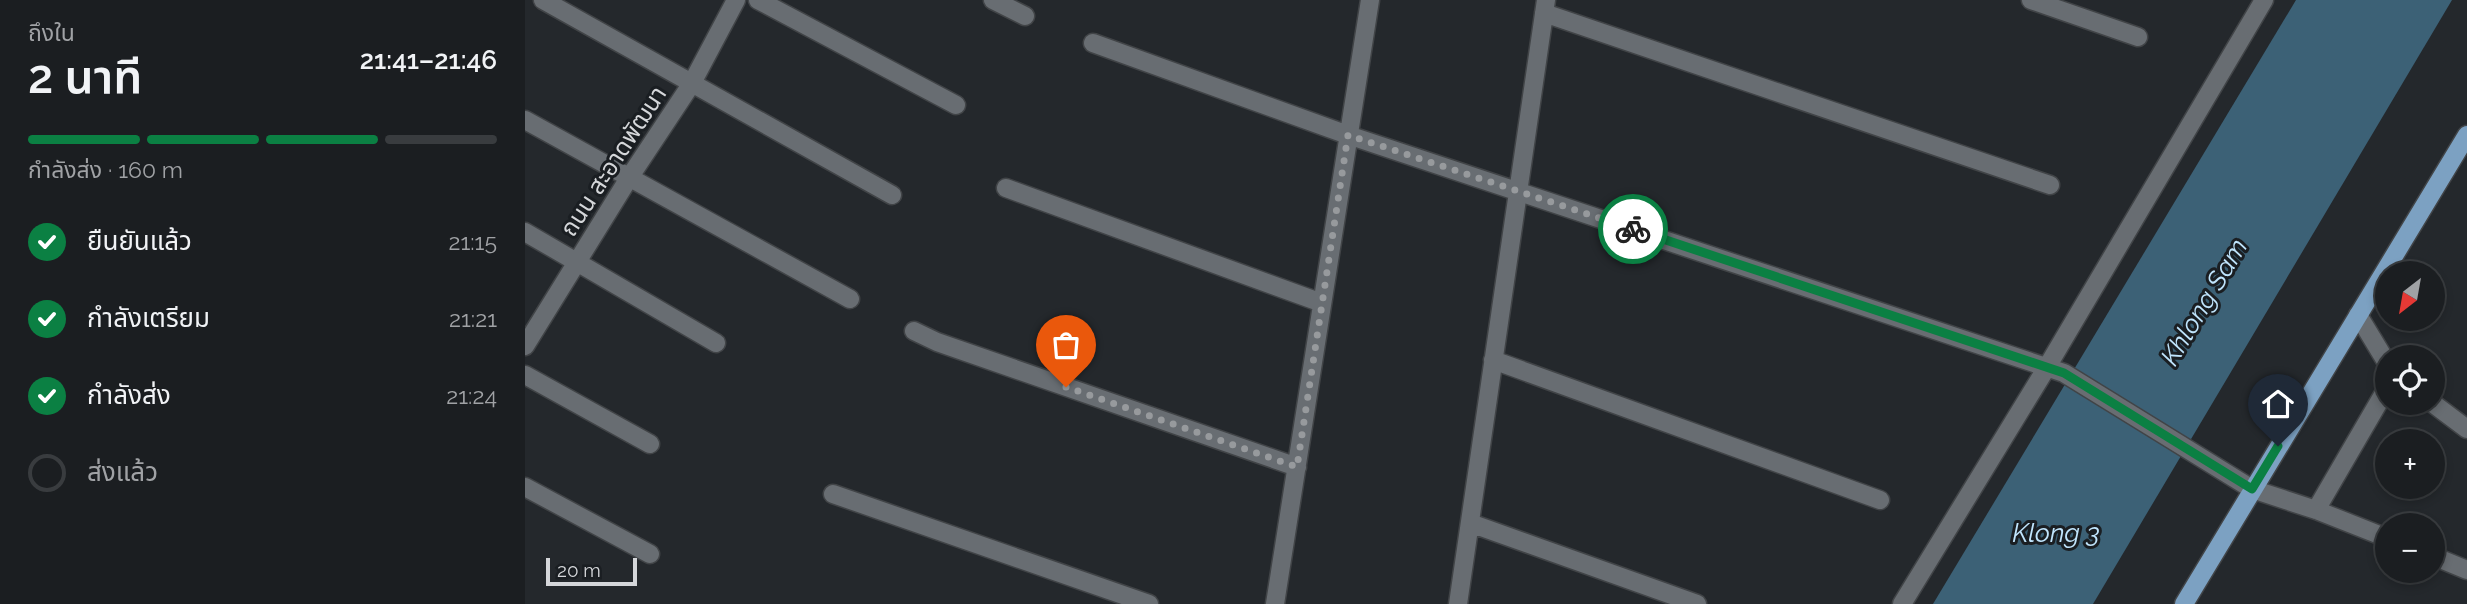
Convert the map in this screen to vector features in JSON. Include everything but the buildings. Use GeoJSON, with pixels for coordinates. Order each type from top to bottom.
{"type":"FeatureCollection","features":[{"type":"Feature","properties":{"kind":"main road"},"geometry":{"type":"LineString","coordinates":[[2184,604],[2467,135]]}},
{"type":"Feature","properties":{"kind":"street"},"geometry":{"type":"LineString","coordinates":[[543,0],[892,195]]}},
{"type":"Feature","properties":{"kind":"street","name":"ถนน สะอาดพัฒนา"},"geometry":{"type":"LineString","coordinates":[[525,346],[629,178],[692,83],[736,0]]}},
{"type":"Feature","properties":{"kind":"street"},"geometry":{"type":"LineString","coordinates":[[758,0],[956,105]]}},
{"type":"Feature","properties":{"kind":"street"},"geometry":{"type":"LineString","coordinates":[[993,0],[1025,16]]}},
{"type":"Feature","properties":{"kind":"street"},"geometry":{"type":"LineString","coordinates":[[1275,604],[1370,0]]}},
{"type":"Feature","properties":{"kind":"street"},"geometry":{"type":"LineString","coordinates":[[2031,0],[2138,37]]}},
{"type":"Feature","properties":{"kind":"street"},"geometry":{"type":"LineString","coordinates":[[1902,604],[2055,370],[2264,0]]}},
{"type":"Feature","properties":{"kind":"street"},"geometry":{"type":"LineString","coordinates":[[1458,604],[1546,7],[2050,185]]}},
{"type":"Feature","properties":{"kind":"street"},"geometry":{"type":"LineString","coordinates":[[1093,43],[1348,135],[2055,370],[2252,489],[2375,533]]}},
{"type":"Feature","properties":{"kind":"street"},"geometry":{"type":"LineString","coordinates":[[525,120],[850,299]]}},
{"type":"Feature","properties":{"kind":"street"},"geometry":{"type":"LineString","coordinates":[[1006,188],[1322,303]]}},
{"type":"Feature","properties":{"kind":"street"},"geometry":{"type":"LineString","coordinates":[[525,232],[716,343]]}},
{"type":"Feature","properties":{"kind":"street"},"geometry":{"type":"LineString","coordinates":[[2358,315],[2376,345]]}},
{"type":"Feature","properties":{"kind":"street"},"geometry":{"type":"LineString","coordinates":[[914,331],[937,342],[1297,467]]}},
{"type":"Feature","properties":{"kind":"street"},"geometry":{"type":"LineString","coordinates":[[1493,360],[1880,500]]}},
{"type":"Feature","properties":{"kind":"street"},"geometry":{"type":"LineString","coordinates":[[525,375],[650,444]]}},
{"type":"Feature","properties":{"kind":"street"},"geometry":{"type":"LineString","coordinates":[[2316,510],[2375,409]]}},
{"type":"Feature","properties":{"kind":"street"},"geometry":{"type":"LineString","coordinates":[[2445,412],[2467,429]]}},
{"type":"Feature","properties":{"kind":"street"},"geometry":{"type":"LineString","coordinates":[[525,487],[650,554]]}},
{"type":"Feature","properties":{"kind":"street"},"geometry":{"type":"LineString","coordinates":[[832,494],[1149,604]]}},
{"type":"Feature","properties":{"kind":"street"},"geometry":{"type":"LineString","coordinates":[[1470,523],[1696,604]]}},
{"type":"Feature","properties":{"kind":"street"},"geometry":{"type":"LineString","coordinates":[[2445,561],[2467,570]]}},
{"type":"Feature","properties":{"kind":"water","name":"Klong 3"},"geometry":{"type":"Polygon","coordinates":[[[2296,0],[2452,0],[2093,604],[1933,604],[2296,0]]]}},
{"type":"Feature","properties":{"kind":"way so far"},"geometry":{"type":"LineString","coordinates":[[1066,387],[1297,467],[1348,135],[1633,229]]}},
{"type":"Feature","properties":{"kind":"route"},"geometry":{"type":"LineString","coordinates":[[1633,229],[2064,373],[2252,489],[2278,446]]}},
{"type":"Feature","properties":{"kind":"water label","name":"Khlong Sam"},"geometry":{"type":"Point","coordinates":[2204,302]}}]}
